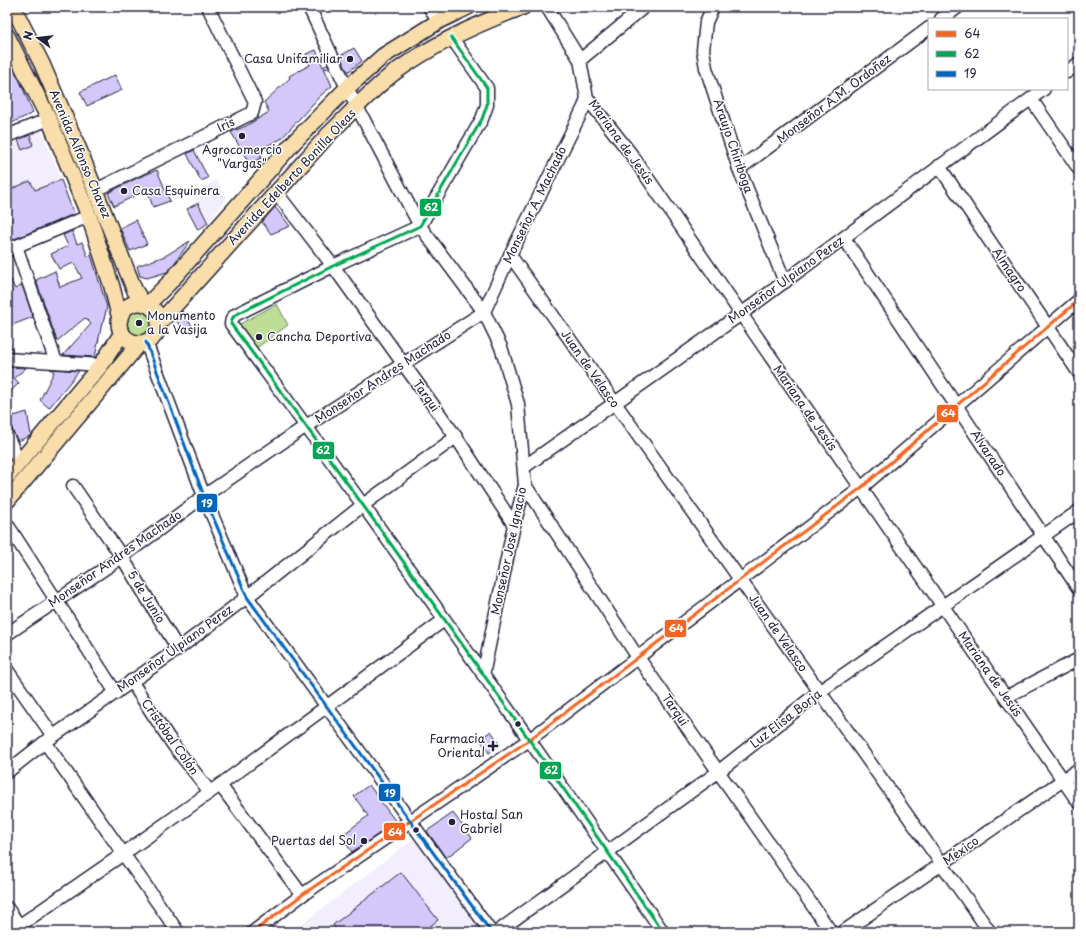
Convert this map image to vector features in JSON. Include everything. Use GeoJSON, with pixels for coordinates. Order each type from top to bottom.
{"type":"FeatureCollection","features":[{"type":"Feature","properties":{"kind":"main road","name":"Avenida Alfonso Chavez"},"geometry":{"type":"LineString","coordinates":[[13,7],[42,64],[96,190],[132,282],[144,303]]}},
{"type":"Feature","properties":{"kind":"main road","name":"Avenida Edelberto Bonilla Oleas"},"geometry":{"type":"LineString","coordinates":[[144,303],[150,302],[168,284],[294,142],[347,88],[383,56],[438,21],[468,7]]}},
{"type":"Feature","properties":{"kind":"main road","name":"Avenida Edelberto Bonilla Oleas"},"geometry":{"type":"LineString","coordinates":[[160,322],[328,135],[357,106],[395,72],[451,37],[496,16],[523,7]]}},
{"type":"Feature","properties":{"kind":"main road","name":"Avenida Alfonso Chavez"},"geometry":{"type":"LineString","coordinates":[[7,36],[49,119],[90,216],[114,292],[121,326]]}},
{"type":"Feature","properties":{"kind":"main road"},"geometry":{"type":"LineString","coordinates":[[132,282],[147,292],[155,292],[168,284]]}},
{"type":"Feature","properties":{"kind":"main road"},"geometry":{"type":"LineString","coordinates":[[104,362],[113,321],[114,292]]}},
{"type":"Feature","properties":{"kind":"main road"},"geometry":{"type":"LineString","coordinates":[[7,477],[104,362],[121,326],[126,308],[131,305],[144,303],[156,311],[160,322],[155,336],[143,343],[7,501]]}},
{"type":"Feature","properties":{"kind":"main road"},"geometry":{"type":"LineString","coordinates":[[121,326],[130,341],[143,343]]}},
{"type":"Feature","properties":{"kind":"street","name":"Iris"},"geometry":{"type":"LineString","coordinates":[[96,190],[252,113],[255,102],[208,7]]}},
{"type":"Feature","properties":{"kind":"street","name":"Monseñor Jose Ignacio"},"geometry":{"type":"LineString","coordinates":[[309,7],[347,88],[420,226],[484,312],[501,347],[518,404],[525,485],[514,525],[483,675]]}},
{"type":"Feature","properties":{"kind":"street"},"geometry":{"type":"LineString","coordinates":[[429,7],[438,21]]}},
{"type":"Feature","properties":{"kind":"street","name":"Mariana de Jesús"},"geometry":{"type":"LineString","coordinates":[[547,7],[580,60],[587,98],[631,154],[860,488],[1079,803]]}},
{"type":"Feature","properties":{"kind":"street"},"geometry":{"type":"LineString","coordinates":[[580,60],[644,7]]}},
{"type":"Feature","properties":{"kind":"street","name":"Araujo Chiriboga"},"geometry":{"type":"LineString","coordinates":[[714,7],[706,22],[703,50],[706,68],[739,170],[785,282]]}},
{"type":"Feature","properties":{"kind":"street"},"geometry":{"type":"LineString","coordinates":[[943,18],[958,7]]}},
{"type":"Feature","properties":{"kind":"street","name":"Monseñor A.M. Ordoñez"},"geometry":{"type":"LineString","coordinates":[[739,170],[928,29]]}},
{"type":"Feature","properties":{"kind":"street"},"geometry":{"type":"LineString","coordinates":[[451,37],[487,88],[487,105],[482,119],[420,226],[333,266],[235,315],[231,324],[363,505],[663,932]]}},
{"type":"Feature","properties":{"kind":"street"},"geometry":{"type":"LineString","coordinates":[[1068,71],[1079,63]]}},
{"type":"Feature","properties":{"kind":"street","name":"Monseñor Ulpiano Perez"},"geometry":{"type":"LineString","coordinates":[[524,467],[741,314],[1043,90]]}},
{"type":"Feature","properties":{"kind":"street","name":"Monseñor A. Machado"},"geometry":{"type":"LineString","coordinates":[[484,312],[584,107],[587,98]]}},
{"type":"Feature","properties":{"kind":"street"},"geometry":{"type":"LineString","coordinates":[[1030,99],[1079,169]]}},
{"type":"Feature","properties":{"kind":"street"},"geometry":{"type":"LineString","coordinates":[[7,136],[49,119]]}},
{"type":"Feature","properties":{"kind":"street","name":"Almagro"},"geometry":{"type":"LineString","coordinates":[[939,166],[1079,373]]}},
{"type":"Feature","properties":{"kind":"street","name":"Tarqui"},"geometry":{"type":"LineString","coordinates":[[276,192],[333,266],[456,437],[514,525]]}},
{"type":"Feature","properties":{"kind":"street"},"geometry":{"type":"LineString","coordinates":[[56,362],[11,248],[90,216]]}},
{"type":"Feature","properties":{"kind":"street","name":"Alvarado"},"geometry":{"type":"LineString","coordinates":[[844,238],[1079,589]]}},
{"type":"Feature","properties":{"kind":"street","name":"Juan de Velasco"},"geometry":{"type":"LineString","coordinates":[[510,256],[990,932]]}},
{"type":"Feature","properties":{"kind":"street"},"geometry":{"type":"LineString","coordinates":[[253,932],[302,895],[529,740],[637,656],[860,488],[1079,300]]}},
{"type":"Feature","properties":{"kind":"street","name":"Monseñor Andres Machado"},"geometry":{"type":"LineString","coordinates":[[7,634],[122,557],[204,496],[306,426],[484,312]]}},
{"type":"Feature","properties":{"kind":"street"},"geometry":{"type":"LineString","coordinates":[[143,343],[204,496],[247,597],[491,932]]}},
{"type":"Feature","properties":{"kind":"street"},"geometry":{"type":"LineString","coordinates":[[7,359],[56,362],[104,362]]}},
{"type":"Feature","properties":{"kind":"street"},"geometry":{"type":"LineString","coordinates":[[7,435],[19,463]]}},
{"type":"Feature","properties":{"kind":"street","name":"Monseñor Ulpiano Perez"},"geometry":{"type":"LineString","coordinates":[[7,772],[49,739],[116,693],[247,597],[363,505],[456,437]]}},
{"type":"Feature","properties":{"kind":"street","name":"Tarqui"},"geometry":{"type":"LineString","coordinates":[[525,485],[637,656],[831,932]]}},
{"type":"Feature","properties":{"kind":"street","name":"5 de Junio"},"geometry":{"type":"LineString","coordinates":[[73,486],[122,557],[178,648]]}},
{"type":"Feature","properties":{"kind":"street","name":"Luz Elisa Borja"},"geometry":{"type":"LineString","coordinates":[[497,932],[718,772],[819,692],[1079,511]]}},
{"type":"Feature","properties":{"kind":"street"},"geometry":{"type":"LineString","coordinates":[[7,524],[116,693]]}},
{"type":"Feature","properties":{"kind":"street"},"geometry":{"type":"LineString","coordinates":[[7,908],[18,930],[215,789],[444,620]]}},
{"type":"Feature","properties":{"kind":"street"},"geometry":{"type":"LineString","coordinates":[[1006,698],[1079,659]]}},
{"type":"Feature","properties":{"kind":"street"},"geometry":{"type":"LineString","coordinates":[[7,670],[49,739],[123,854],[178,932]]}},
{"type":"Feature","properties":{"kind":"street","name":"Cristóbal Colón"},"geometry":{"type":"LineString","coordinates":[[131,682],[174,746],[215,789],[302,895]]}},
{"type":"Feature","properties":{"kind":"street","name":"México"},"geometry":{"type":"LineString","coordinates":[[843,932],[1079,769]]}},
{"type":"Feature","properties":{"kind":"shaded area"},"geometry":{"type":"Polygon","coordinates":[[[41,130],[61,180],[35,190],[30,181],[7,191],[7,143],[41,130]]]}},
{"type":"Feature","properties":{"kind":"shaded area"},"geometry":{"type":"Polygon","coordinates":[[[216,180],[227,198],[208,223],[194,194],[216,180]]]}},
{"type":"Feature","properties":{"kind":"shaded area"},"geometry":{"type":"Polygon","coordinates":[[[413,839],[484,932],[292,932],[413,839]]]}},
{"type":"Feature","properties":{"kind":"green space","name":"Cancha Deportiva"},"geometry":{"type":"Polygon","coordinates":[[[277,304],[288,325],[255,349],[238,325],[277,304]]]}},
{"type":"Feature","properties":{"kind":"green space"},"geometry":{"type":"Polygon","coordinates":[[[139,309],[149,313],[153,323],[149,333],[139,337],[129,333],[125,323],[129,313],[139,309]]]}},
{"type":"Feature","properties":{"kind":"building","name":"Casa Unifamiliar"},"geometry":{"type":"Polygon","coordinates":[[[354,48],[362,61],[347,71],[340,56],[354,48]]]}},
{"type":"Feature","properties":{"kind":"building"},"geometry":{"type":"Polygon","coordinates":[[[316,50],[323,67],[328,64],[330,69],[324,68],[332,86],[320,96],[281,139],[258,150],[262,158],[249,163],[231,132],[246,126],[269,112],[264,102],[290,78],[289,76],[310,65],[306,54],[316,50]]]}},
{"type":"Feature","properties":{"kind":"building"},"geometry":{"type":"Polygon","coordinates":[[[7,57],[20,81],[33,113],[7,125],[7,57]]]}},
{"type":"Feature","properties":{"kind":"building"},"geometry":{"type":"Polygon","coordinates":[[[115,75],[122,90],[87,106],[80,92],[115,75]]]}},
{"type":"Feature","properties":{"kind":"building"},"geometry":{"type":"Polygon","coordinates":[[[30,135],[33,145],[22,150],[18,140],[30,135]]]}},
{"type":"Feature","properties":{"kind":"building"},"geometry":{"type":"Polygon","coordinates":[[[194,150],[208,178],[201,181],[187,154],[194,150]]]}},
{"type":"Feature","properties":{"kind":"building"},"geometry":{"type":"Polygon","coordinates":[[[157,170],[170,201],[153,207],[147,190],[114,206],[108,193],[137,178],[157,170]]]}},
{"type":"Feature","properties":{"kind":"building"},"geometry":{"type":"Polygon","coordinates":[[[61,180],[74,214],[7,242],[7,222],[11,221],[7,212],[7,191],[30,181],[35,190],[61,180]]]}},
{"type":"Feature","properties":{"kind":"building"},"geometry":{"type":"Polygon","coordinates":[[[198,203],[208,223],[198,230],[187,209],[198,203]]]}},
{"type":"Feature","properties":{"kind":"building"},"geometry":{"type":"Polygon","coordinates":[[[275,207],[290,226],[271,234],[262,222],[275,207]]]}},
{"type":"Feature","properties":{"kind":"building"},"geometry":{"type":"Polygon","coordinates":[[[136,220],[147,244],[130,251],[120,228],[136,220]]]}},
{"type":"Feature","properties":{"kind":"building"},"geometry":{"type":"Polygon","coordinates":[[[72,231],[77,244],[82,242],[88,257],[91,255],[107,307],[95,357],[63,355],[91,324],[85,318],[57,341],[36,280],[55,271],[60,287],[82,278],[74,263],[59,269],[51,254],[68,246],[63,235],[72,231]]]}},
{"type":"Feature","properties":{"kind":"building"},"geometry":{"type":"Polygon","coordinates":[[[190,241],[167,272],[147,278],[140,276],[137,266],[165,256],[190,241]]]}},
{"type":"Feature","properties":{"kind":"building"},"geometry":{"type":"Polygon","coordinates":[[[7,271],[15,289],[22,285],[33,317],[7,327],[7,271]]]}},
{"type":"Feature","properties":{"kind":"building"},"geometry":{"type":"Polygon","coordinates":[[[182,311],[192,326],[185,332],[175,319],[182,311]]]}},
{"type":"Feature","properties":{"kind":"building"},"geometry":{"type":"Polygon","coordinates":[[[8,338],[13,352],[7,352],[8,338]]]}},
{"type":"Feature","properties":{"kind":"building"},"geometry":{"type":"Polygon","coordinates":[[[7,367],[26,368],[14,378],[19,383],[7,395],[7,367]]]}},
{"type":"Feature","properties":{"kind":"building"},"geometry":{"type":"Polygon","coordinates":[[[50,369],[79,371],[49,408],[40,400],[54,372],[50,369]]]}},
{"type":"Feature","properties":{"kind":"building"},"geometry":{"type":"Polygon","coordinates":[[[7,401],[14,416],[27,412],[30,436],[18,441],[7,421],[7,401]]]}},
{"type":"Feature","properties":{"kind":"building"},"geometry":{"type":"Polygon","coordinates":[[[491,731],[500,745],[489,753],[480,739],[491,731]]]}},
{"type":"Feature","properties":{"kind":"building"},"geometry":{"type":"Polygon","coordinates":[[[369,785],[396,822],[352,852],[341,836],[368,816],[354,796],[369,785]]]}},
{"type":"Feature","properties":{"kind":"building"},"geometry":{"type":"Polygon","coordinates":[[[453,813],[472,838],[446,858],[427,831],[453,813]]]}},
{"type":"Feature","properties":{"kind":"building"},"geometry":{"type":"Polygon","coordinates":[[[401,872],[438,920],[423,932],[338,932],[333,925],[401,872]]]}},
{"type":"Feature","properties":{"kind":"transit line","name":"62"},"geometry":{"type":"LineString","coordinates":[[451,37],[487,88],[487,105],[482,119],[420,226],[333,266],[235,315],[231,324],[450,626],[663,932]]}},
{"type":"Feature","properties":{"kind":"transit line","name":"64"},"geometry":{"type":"LineString","coordinates":[[253,932],[302,895],[529,740],[861,488],[1079,300]]}},
{"type":"Feature","properties":{"kind":"transit line","name":"19"},"geometry":{"type":"LineString","coordinates":[[146,342],[204,496],[247,597],[491,932]]}},
{"type":"Feature","properties":{"kind":"place","name":"Casa Unifamiliar"},"geometry":{"type":"Point","coordinates":[350,59]}},
{"type":"Feature","properties":{"kind":"place","name":"Agrocomercio \"Vargas\""},"geometry":{"type":"Point","coordinates":[242,136]}},
{"type":"Feature","properties":{"kind":"place","name":"Casa Esquinera"},"geometry":{"type":"Point","coordinates":[124,191]}},
{"type":"Feature","properties":{"kind":"place","name":"Monumento a la Vasija"},"geometry":{"type":"Point","coordinates":[139,323]}},
{"type":"Feature","properties":{"kind":"place","name":"Cancha Deportiva"},"geometry":{"type":"Point","coordinates":[259,337]}},
{"type":"Feature","properties":{"kind":"place","name":"Farmacia Oriental"},"geometry":{"type":"Point","coordinates":[493,746]}},
{"type":"Feature","properties":{"kind":"place","name":"Hostal San Gabriel"},"geometry":{"type":"Point","coordinates":[452,822]}},
{"type":"Feature","properties":{"kind":"place","name":"Puertas del Sol"},"geometry":{"type":"Point","coordinates":[364,841]}}]}
